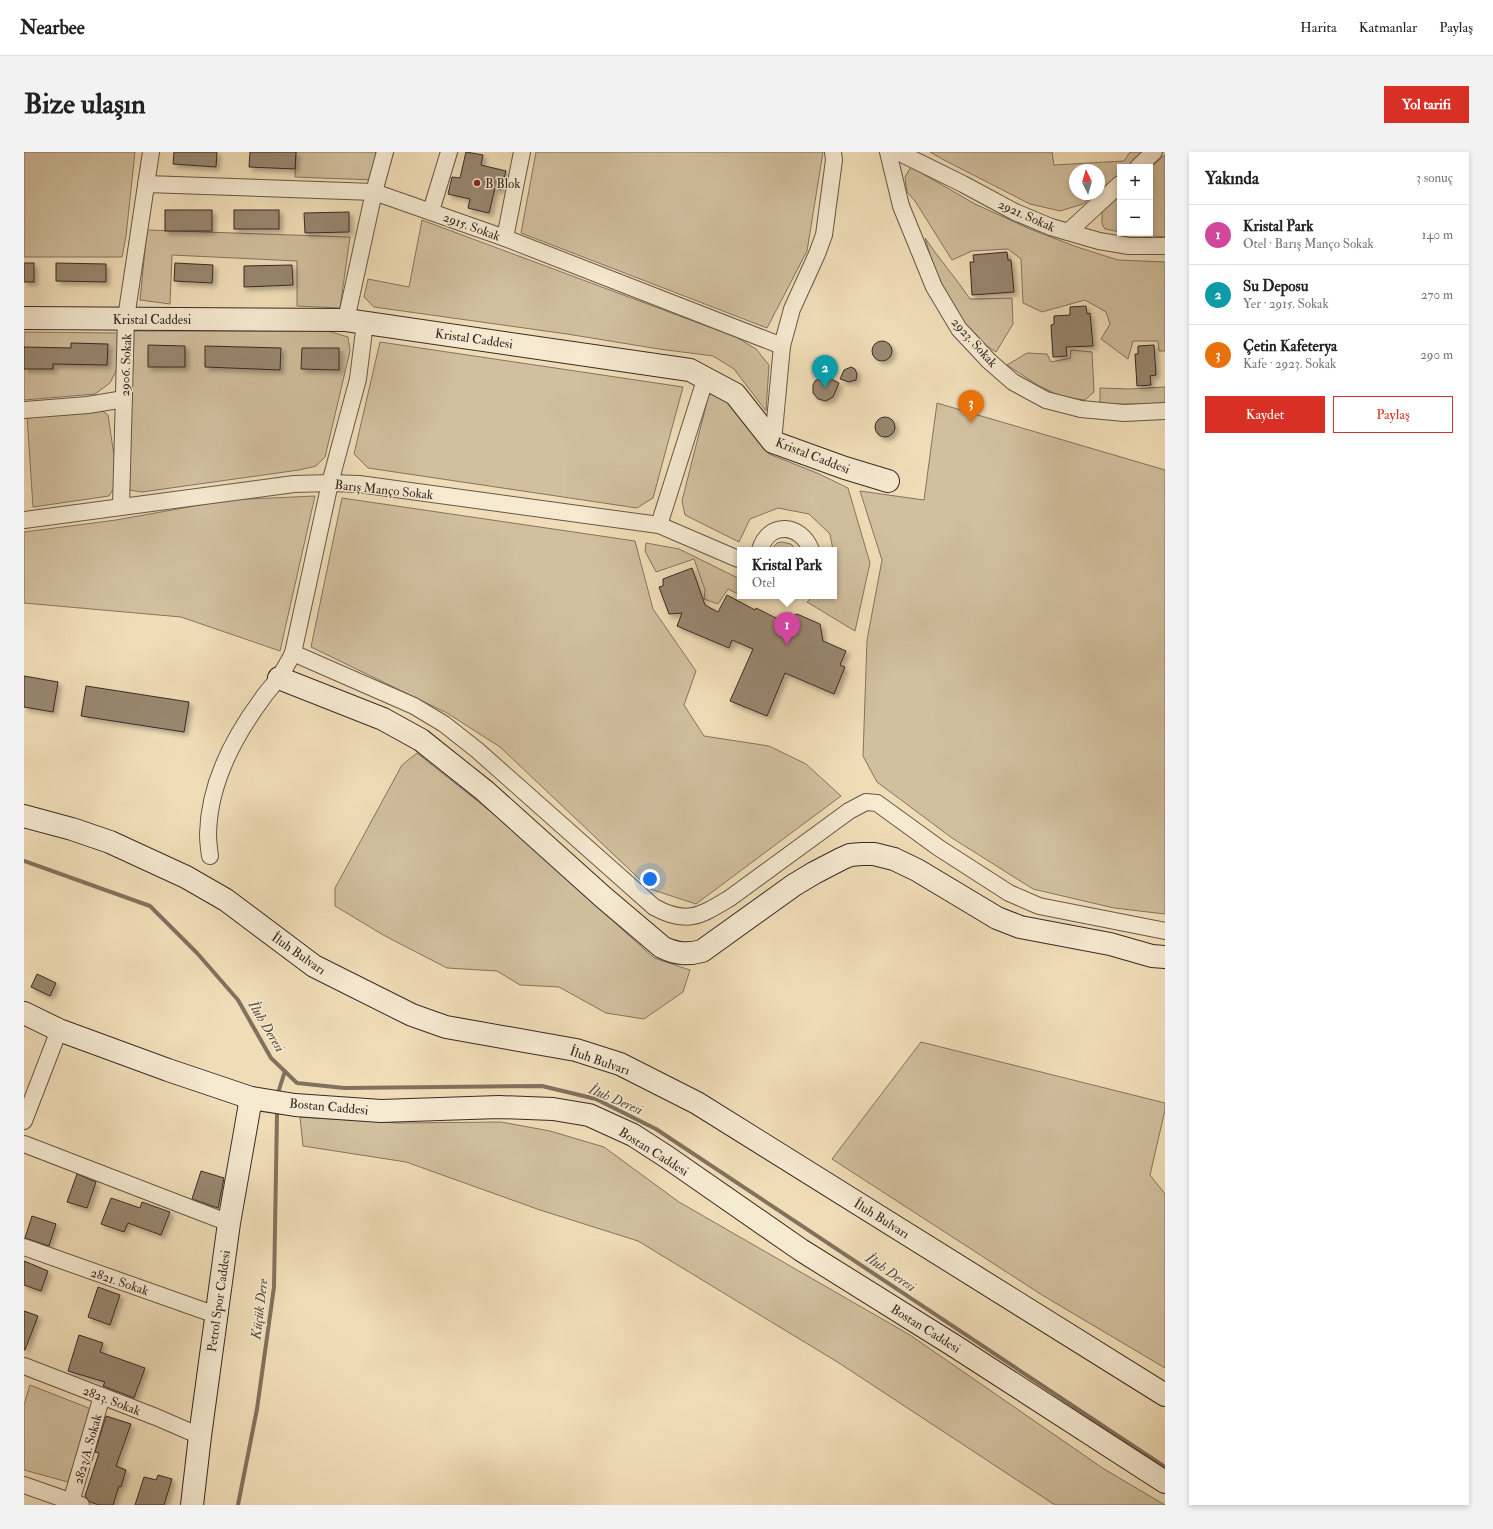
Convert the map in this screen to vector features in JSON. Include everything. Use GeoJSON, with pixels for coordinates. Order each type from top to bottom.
{"type":"FeatureCollection","features":[{"type":"Feature","properties":{"kind":"street","name":"2906. Sokak"},"geometry":{"type":"LineString","coordinates":[[121,507],[126,318],[151,152]]}},
{"type":"Feature","properties":{"kind":"street"},"geometry":{"type":"LineString","coordinates":[[210,856],[208,834],[211,808],[223,763],[262,699],[279,678],[293,653],[297,637],[330,483],[358,380],[356,321],[374,192],[385,152]]}},
{"type":"Feature","properties":{"kind":"street"},"geometry":{"type":"LineString","coordinates":[[431,211],[449,152]]}},
{"type":"Feature","properties":{"kind":"street"},"geometry":{"type":"LineString","coordinates":[[505,238],[522,152]]}},
{"type":"Feature","properties":{"kind":"street"},"geometry":{"type":"LineString","coordinates":[[773,442],[782,346],[792,309],[812,266],[824,235],[833,167],[833,152]]}},
{"type":"Feature","properties":{"kind":"street","name":"2923. Sokak"},"geometry":{"type":"LineString","coordinates":[[888,152],[901,206],[934,287],[959,329],[989,360],[1013,382],[1046,400],[1081,409],[1124,413],[1165,411]]}},
{"type":"Feature","properties":{"kind":"street","name":"2921. Sokak"},"geometry":{"type":"LineString","coordinates":[[898,152],[1016,212],[1068,232],[1099,241],[1129,246],[1165,246]]}},
{"type":"Feature","properties":{"kind":"street"},"geometry":{"type":"LineString","coordinates":[[1141,164],[1154,152]]}},
{"type":"Feature","properties":{"kind":"street","name":"2915. Sokak"},"geometry":{"type":"LineString","coordinates":[[146,184],[374,192],[505,238],[782,346]]}},
{"type":"Feature","properties":{"kind":"street"},"geometry":{"type":"LineString","coordinates":[[1068,232],[1117,187]]}},
{"type":"Feature","properties":{"kind":"street","name":"Kristal Caddesi"},"geometry":{"type":"LineString","coordinates":[[24,318],[356,321],[690,370],[706,377],[735,394],[773,442],[845,468],[888,481]]}},
{"type":"Feature","properties":{"kind":"street"},"geometry":{"type":"LineString","coordinates":[[659,525],[706,377]]}},
{"type":"Feature","properties":{"kind":"street"},"geometry":{"type":"LineString","coordinates":[[24,410],[88,405],[124,399]]}},
{"type":"Feature","properties":{"kind":"street","name":"Barış Manço Sokak"},"geometry":{"type":"LineString","coordinates":[[24,520],[294,484],[358,484],[659,525],[737,558]]}},
{"type":"Feature","properties":{"kind":"street"},"geometry":{"type":"LineString","coordinates":[[760,547],[766,538],[773,533],[788,529],[796,531],[803,536],[810,547]]}},
{"type":"Feature","properties":{"kind":"street"},"geometry":{"type":"LineString","coordinates":[[293,653],[414,706],[444,724],[477,750],[654,907],[675,916],[696,916],[711,910],[849,811],[866,802],[877,803],[940,848],[1009,893],[1022,899],[1040,906],[1165,931]]}},
{"type":"Feature","properties":{"kind":"street"},"geometry":{"type":"LineString","coordinates":[[279,678],[383,719],[421,740],[485,791],[603,897],[662,947],[679,954],[690,954],[702,951],[794,885],[841,859],[850,855],[874,854],[894,859],[912,867],[997,918],[1020,927],[1110,944],[1152,956],[1165,957]]}},
{"type":"Feature","properties":{"kind":"street","name":"İluh Bulvarı"},"geometry":{"type":"LineString","coordinates":[[24,816],[72,829],[110,842],[186,877],[226,900],[314,966],[412,1015],[446,1027],[576,1050],[620,1064],[697,1103],[1165,1395]]}},
{"type":"Feature","properties":{"kind":"street","name":"Bostan Caddesi"},"geometry":{"type":"LineString","coordinates":[[24,1013],[59,1030],[168,1070],[251,1098],[295,1105],[382,1111],[499,1107],[553,1109],[589,1115],[634,1135],[801,1250],[953,1345],[1165,1482]]}},
{"type":"Feature","properties":{"kind":"street"},"geometry":{"type":"LineString","coordinates":[[24,1121],[59,1030]]}},
{"type":"Feature","properties":{"kind":"street","name":"Petrol Spor Caddesi"},"geometry":{"type":"LineString","coordinates":[[192,1505],[229,1223],[251,1098]]}},
{"type":"Feature","properties":{"kind":"street"},"geometry":{"type":"LineString","coordinates":[[24,1144],[229,1223]]}},
{"type":"Feature","properties":{"kind":"street","name":"2821. Sokak"},"geometry":{"type":"LineString","coordinates":[[24,1247],[216,1315]]}},
{"type":"Feature","properties":{"kind":"street","name":"2823. Sokak"},"geometry":{"type":"LineString","coordinates":[[24,1366],[156,1417],[200,1436]]}},
{"type":"Feature","properties":{"kind":"street","name":"2823/A. Sokak"},"geometry":{"type":"LineString","coordinates":[[76,1503],[102,1396]]}},
{"type":"Feature","properties":{"kind":"street"},"geometry":{"type":"LineString","coordinates":[[24,1485],[76,1503]]}},
{"type":"Feature","properties":{"kind":"shaded area"},"geometry":{"type":"Polygon","coordinates":[[[24,152],[135,152],[126,236],[122,257],[24,257],[24,152]]]}},
{"type":"Feature","properties":{"kind":"shaded area"},"geometry":{"type":"Polygon","coordinates":[[[296,152],[376,152],[374,180],[295,177],[296,152]]]}},
{"type":"Feature","properties":{"kind":"shaded area"},"geometry":{"type":"Polygon","coordinates":[[[536,152],[823,152],[807,251],[767,328],[521,233],[536,152]]]}},
{"type":"Feature","properties":{"kind":"shaded area"},"geometry":{"type":"Polygon","coordinates":[[[930,152],[1052,152],[1054,165],[1069,164],[1069,200],[1088,200],[1083,204],[1060,211],[1030,204],[930,152]]]}},
{"type":"Feature","properties":{"kind":"shaded area"},"geometry":{"type":"Polygon","coordinates":[[[1130,152],[1142,152],[1130,164],[1117,164],[1117,176],[1105,186],[1105,164],[1072,164],[1124,161],[1130,152]]]}},
{"type":"Feature","properties":{"kind":"shaded area"},"geometry":{"type":"Polygon","coordinates":[[[1165,155],[1165,237],[1153,236],[1153,165],[1165,155]]]}},
{"type":"Feature","properties":{"kind":"shaded area"},"geometry":{"type":"Polygon","coordinates":[[[911,167],[975,204],[1030,229],[1077,247],[1118,260],[1165,262],[1165,351],[1159,351],[1158,341],[1133,341],[1128,359],[1101,339],[1110,324],[1106,312],[1085,300],[1042,312],[1023,303],[1021,259],[1008,249],[972,251],[952,260],[915,201],[907,192],[905,177],[911,167]]]}},
{"type":"Feature","properties":{"kind":"shaded area"},"geometry":{"type":"Polygon","coordinates":[[[1117,198],[1117,231],[1105,229],[1102,224],[1102,212],[1117,198]]]}},
{"type":"Feature","properties":{"kind":"shaded area"},"geometry":{"type":"Polygon","coordinates":[[[422,220],[736,337],[756,349],[769,365],[766,411],[734,369],[713,356],[374,307],[364,297],[368,279],[409,287],[422,220]]]}},
{"type":"Feature","properties":{"kind":"shaded area"},"geometry":{"type":"Polygon","coordinates":[[[147,230],[350,237],[340,308],[297,306],[297,261],[172,255],[170,304],[140,300],[147,230]]]}},
{"type":"Feature","properties":{"kind":"shaded area"},"geometry":{"type":"Polygon","coordinates":[[[925,238],[970,299],[1012,298],[1013,324],[996,352],[987,346],[960,318],[935,271],[925,238]]]}},
{"type":"Feature","properties":{"kind":"shaded area"},"geometry":{"type":"Polygon","coordinates":[[[132,331],[328,331],[348,337],[350,351],[325,457],[316,466],[299,470],[142,492],[129,490],[132,331]]]}},
{"type":"Feature","properties":{"kind":"shaded area"},"geometry":{"type":"Polygon","coordinates":[[[24,332],[118,333],[118,367],[110,383],[95,394],[24,400],[24,332]]]}},
{"type":"Feature","properties":{"kind":"shaded area"},"geometry":{"type":"Polygon","coordinates":[[[380,342],[683,387],[653,498],[637,508],[368,468],[354,454],[380,342]]]}},
{"type":"Feature","properties":{"kind":"shaded area"},"geometry":{"type":"Polygon","coordinates":[[[1071,350],[1092,352],[1094,392],[1085,400],[1063,397],[1039,386],[1007,365],[1027,353],[1047,354],[1051,362],[1070,358],[1071,350]]]}},
{"type":"Feature","properties":{"kind":"shaded area"},"geometry":{"type":"Polygon","coordinates":[[[1165,387],[1165,404],[1100,404],[1100,388],[1129,389],[1165,387]]]}},
{"type":"Feature","properties":{"kind":"shaded area"},"geometry":{"type":"Polygon","coordinates":[[[709,394],[725,396],[749,423],[769,454],[817,473],[848,488],[870,563],[855,631],[807,602],[810,599],[837,599],[837,547],[832,547],[830,534],[809,514],[778,508],[750,519],[739,542],[685,515],[682,501],[709,394]]]}},
{"type":"Feature","properties":{"kind":"shaded area"},"geometry":{"type":"Polygon","coordinates":[[[937,403],[1165,470],[1165,914],[1114,908],[1033,889],[952,838],[877,782],[863,756],[867,640],[882,560],[860,491],[924,500],[937,403]]]}},
{"type":"Feature","properties":{"kind":"shaded area"},"geometry":{"type":"Polygon","coordinates":[[[101,410],[108,415],[116,469],[115,486],[109,496],[33,507],[27,416],[101,410]]]}},
{"type":"Feature","properties":{"kind":"shaded area"},"geometry":{"type":"Polygon","coordinates":[[[315,496],[280,651],[181,617],[24,603],[24,532],[116,520],[228,500],[315,496]]]}},
{"type":"Feature","properties":{"kind":"shaded area"},"geometry":{"type":"Polygon","coordinates":[[[342,498],[635,541],[653,609],[696,671],[684,705],[704,736],[769,746],[806,764],[841,796],[696,904],[650,889],[500,747],[447,713],[311,647],[342,498]]]}},
{"type":"Feature","properties":{"kind":"shaded area"},"geometry":{"type":"Polygon","coordinates":[[[782,542],[791,544],[794,547],[774,547],[777,543],[782,542]]]}},
{"type":"Feature","properties":{"kind":"shaded area"},"geometry":{"type":"Polygon","coordinates":[[[646,543],[679,549],[737,578],[737,594],[728,589],[718,604],[704,599],[705,590],[694,559],[656,572],[645,551],[646,543]]]}},
{"type":"Feature","properties":{"kind":"shaded area"},"geometry":{"type":"Polygon","coordinates":[[[417,753],[500,819],[654,958],[690,970],[683,992],[644,1019],[606,1013],[559,987],[520,985],[497,971],[447,968],[385,936],[335,906],[335,888],[402,765],[417,753]]]}},
{"type":"Feature","properties":{"kind":"shaded area"},"geometry":{"type":"Polygon","coordinates":[[[921,1042],[1165,1103],[1165,1110],[1150,1175],[1165,1194],[1165,1368],[1042,1295],[832,1159],[921,1042]]]}},
{"type":"Feature","properties":{"kind":"shaded area"},"geometry":{"type":"Polygon","coordinates":[[[300,1117],[399,1123],[501,1122],[550,1131],[604,1147],[679,1202],[910,1335],[1104,1469],[1165,1505],[1055,1505],[839,1363],[638,1241],[540,1210],[406,1162],[303,1146],[300,1117]]]}},
{"type":"Feature","properties":{"kind":"shaded area"},"geometry":{"type":"Polygon","coordinates":[[[30,1385],[91,1409],[68,1482],[24,1470],[24,1405],[30,1385]]]}},
{"type":"Feature","properties":{"kind":"building"},"geometry":{"type":"Polygon","coordinates":[[[174,152],[217,152],[216,167],[173,164],[174,152]]]}},
{"type":"Feature","properties":{"kind":"building"},"geometry":{"type":"Polygon","coordinates":[[[250,152],[296,152],[295,169],[249,167],[250,152]]]}},
{"type":"Feature","properties":{"kind":"building","name":"B Blok"},"geometry":{"type":"Polygon","coordinates":[[[466,152],[483,155],[481,165],[506,171],[501,190],[495,188],[489,213],[468,208],[470,199],[448,194],[452,177],[460,178],[466,152]]]}},
{"type":"Feature","properties":{"kind":"building"},"geometry":{"type":"Polygon","coordinates":[[[165,210],[212,210],[212,231],[165,231],[165,210]]]}},
{"type":"Feature","properties":{"kind":"building"},"geometry":{"type":"Polygon","coordinates":[[[234,210],[279,210],[279,229],[234,229],[234,210]]]}},
{"type":"Feature","properties":{"kind":"building"},"geometry":{"type":"Polygon","coordinates":[[[349,212],[349,232],[305,233],[304,213],[349,212]]]}},
{"type":"Feature","properties":{"kind":"building"},"geometry":{"type":"Polygon","coordinates":[[[1007,252],[1008,260],[1011,260],[1014,292],[972,295],[970,262],[974,262],[973,255],[1007,252]]]}},
{"type":"Feature","properties":{"kind":"building"},"geometry":{"type":"Polygon","coordinates":[[[24,263],[34,263],[34,282],[24,282],[24,263]]]}},
{"type":"Feature","properties":{"kind":"building"},"geometry":{"type":"Polygon","coordinates":[[[56,263],[106,264],[106,282],[56,281],[56,263]]]}},
{"type":"Feature","properties":{"kind":"building"},"geometry":{"type":"Polygon","coordinates":[[[175,263],[213,265],[212,283],[174,281],[175,263]]]}},
{"type":"Feature","properties":{"kind":"building"},"geometry":{"type":"Polygon","coordinates":[[[292,265],[293,285],[244,287],[244,266],[292,265]]]}},
{"type":"Feature","properties":{"kind":"building"},"geometry":{"type":"Polygon","coordinates":[[[1086,306],[1087,314],[1090,313],[1093,346],[1066,347],[1067,356],[1053,357],[1051,325],[1054,324],[1054,316],[1070,315],[1070,307],[1086,306]]]}},
{"type":"Feature","properties":{"kind":"building"},"geometry":{"type":"Polygon","coordinates":[[[878,341],[886,341],[892,347],[892,355],[886,361],[878,361],[872,355],[872,347],[878,341]]]}},
{"type":"Feature","properties":{"kind":"building"},"geometry":{"type":"Polygon","coordinates":[[[71,343],[108,344],[107,365],[53,364],[53,369],[24,369],[24,347],[71,348],[71,343]]]}},
{"type":"Feature","properties":{"kind":"building"},"geometry":{"type":"Polygon","coordinates":[[[148,345],[185,346],[185,367],[148,367],[148,345]]]}},
{"type":"Feature","properties":{"kind":"building"},"geometry":{"type":"Polygon","coordinates":[[[1154,345],[1156,375],[1150,376],[1151,385],[1137,386],[1135,354],[1138,354],[1138,346],[1154,345]]]}},
{"type":"Feature","properties":{"kind":"building"},"geometry":{"type":"Polygon","coordinates":[[[205,346],[281,348],[280,370],[205,367],[205,346]]]}},
{"type":"Feature","properties":{"kind":"building"},"geometry":{"type":"Polygon","coordinates":[[[302,348],[339,348],[339,370],[301,369],[302,348]]]}},
{"type":"Feature","properties":{"kind":"building"},"geometry":{"type":"Polygon","coordinates":[[[851,367],[855,369],[857,374],[856,380],[849,382],[840,379],[844,370],[851,367]]]}},
{"type":"Feature","properties":{"kind":"building"},"geometry":{"type":"Polygon","coordinates":[[[822,377],[829,378],[839,383],[833,397],[826,401],[818,399],[813,393],[813,385],[815,381],[822,377]]]}},
{"type":"Feature","properties":{"kind":"building"},"geometry":{"type":"Polygon","coordinates":[[[885,417],[892,420],[895,427],[892,434],[885,437],[878,434],[875,427],[878,420],[885,417]]]}},
{"type":"Feature","properties":{"kind":"building"},"geometry":{"type":"Polygon","coordinates":[[[692,568],[705,605],[718,612],[727,595],[755,610],[756,608],[782,621],[797,614],[820,624],[823,641],[846,651],[840,665],[845,667],[834,694],[785,673],[767,716],[730,701],[753,649],[732,640],[729,648],[677,626],[682,613],[669,614],[659,587],[663,586],[663,579],[692,568]]]}},
{"type":"Feature","properties":{"kind":"building"},"geometry":{"type":"Polygon","coordinates":[[[24,676],[58,682],[53,712],[24,707],[24,676]]]}},
{"type":"Feature","properties":{"kind":"building"},"geometry":{"type":"Polygon","coordinates":[[[86,686],[189,702],[184,732],[81,716],[86,686]]]}},
{"type":"Feature","properties":{"kind":"building"},"geometry":{"type":"Polygon","coordinates":[[[37,974],[56,983],[50,996],[31,987],[37,974]]]}},
{"type":"Feature","properties":{"kind":"building"},"geometry":{"type":"Polygon","coordinates":[[[201,1171],[224,1178],[218,1208],[192,1199],[201,1171]]]}},
{"type":"Feature","properties":{"kind":"building"},"geometry":{"type":"Polygon","coordinates":[[[77,1174],[96,1182],[87,1208],[67,1202],[77,1174]]]}},
{"type":"Feature","properties":{"kind":"building"},"geometry":{"type":"Polygon","coordinates":[[[111,1198],[140,1208],[142,1202],[170,1212],[161,1235],[128,1223],[124,1232],[101,1224],[111,1198]]]}},
{"type":"Feature","properties":{"kind":"building"},"geometry":{"type":"Polygon","coordinates":[[[32,1216],[56,1224],[49,1246],[25,1238],[32,1216]]]}},
{"type":"Feature","properties":{"kind":"building"},"geometry":{"type":"Polygon","coordinates":[[[24,1261],[48,1271],[41,1291],[24,1285],[24,1261]]]}},
{"type":"Feature","properties":{"kind":"building"},"geometry":{"type":"Polygon","coordinates":[[[98,1287],[120,1295],[110,1325],[88,1317],[98,1287]]]}},
{"type":"Feature","properties":{"kind":"building"},"geometry":{"type":"Polygon","coordinates":[[[24,1311],[38,1316],[25,1350],[24,1350],[24,1311]]]}},
{"type":"Feature","properties":{"kind":"building"},"geometry":{"type":"Polygon","coordinates":[[[79,1335],[103,1343],[100,1352],[145,1368],[134,1398],[103,1386],[105,1382],[68,1371],[79,1335]]]}},
{"type":"Feature","properties":{"kind":"building"},"geometry":{"type":"Polygon","coordinates":[[[106,1416],[131,1424],[116,1466],[126,1470],[121,1487],[119,1486],[113,1505],[99,1505],[90,1502],[85,1496],[99,1453],[95,1452],[106,1416]]]}},
{"type":"Feature","properties":{"kind":"building"},"geometry":{"type":"Polygon","coordinates":[[[158,1475],[172,1479],[164,1505],[135,1505],[144,1477],[156,1480],[158,1475]]]}},
{"type":"Feature","properties":{"kind":"waterway","name":"İluh Deresi"},"geometry":{"type":"LineString","coordinates":[[24,861],[150,906],[197,953],[238,1000],[271,1058],[297,1083],[344,1088],[542,1086],[596,1099],[656,1129],[1165,1467]]}},
{"type":"Feature","properties":{"kind":"waterway","name":"Küçük Dere"},"geometry":{"type":"LineString","coordinates":[[278,1093],[285,1071]]}},
{"type":"Feature","properties":{"kind":"waterway","name":"Küçük Dere"},"geometry":{"type":"LineString","coordinates":[[238,1505],[257,1409],[274,1287],[277,1113]]}},
{"type":"Feature","properties":{"kind":"place","name":"B Blok"},"geometry":{"type":"Point","coordinates":[477,183]}},
{"type":"Feature","properties":{"kind":"place","name":"Su Deposu"},"geometry":{"type":"Point","coordinates":[825,388]}},
{"type":"Feature","properties":{"kind":"place","name":"Çetin Kafeterya"},"geometry":{"type":"Point","coordinates":[971,423]}},
{"type":"Feature","properties":{"kind":"place","name":"Kristal Park"},"geometry":{"type":"Point","coordinates":[787,645]}}]}
